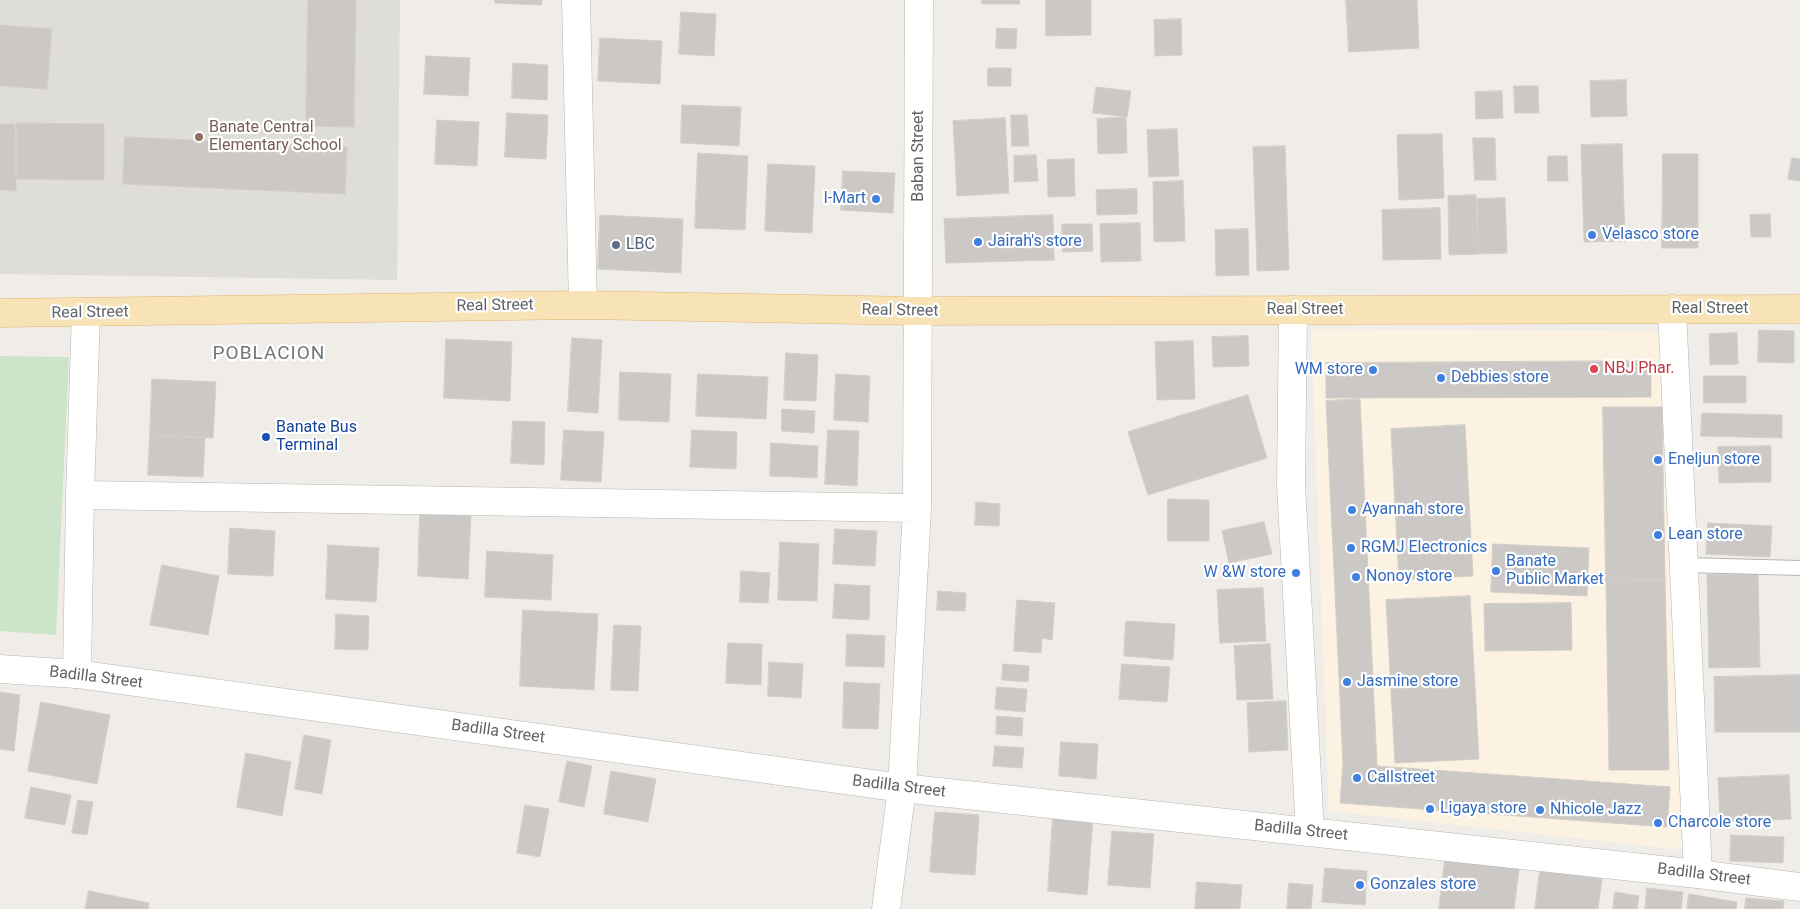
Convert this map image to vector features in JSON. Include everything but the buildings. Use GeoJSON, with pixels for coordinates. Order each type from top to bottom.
{"type":"FeatureCollection","features":[{"type":"Feature","properties":{"kind":"main road","name":"Real Street"},"geometry":{"type":"LineString","coordinates":[[0,313],[583,305],[918,311],[1800,309]]}},
{"type":"Feature","properties":{"kind":"street"},"geometry":{"type":"LineString","coordinates":[[576,0],[583,305]]}},
{"type":"Feature","properties":{"kind":"street","name":"Baban Street"},"geometry":{"type":"LineString","coordinates":[[886,909],[902,788],[917,508],[919,0]]}},
{"type":"Feature","properties":{"kind":"street"},"geometry":{"type":"LineString","coordinates":[[1672,309],[1698,874]]}},
{"type":"Feature","properties":{"kind":"street"},"geometry":{"type":"LineString","coordinates":[[1293,310],[1291,484],[1310,832]]}},
{"type":"Feature","properties":{"kind":"street"},"geometry":{"type":"LineString","coordinates":[[77,674],[86,313]]}},
{"type":"Feature","properties":{"kind":"street"},"geometry":{"type":"LineString","coordinates":[[80,495],[917,508]]}},
{"type":"Feature","properties":{"kind":"street","name":"Badilla Street"},"geometry":{"type":"LineString","coordinates":[[0,668],[77,674],[902,788],[1698,874],[1800,887]]}},
{"type":"Feature","properties":{"kind":"lane"},"geometry":{"type":"LineString","coordinates":[[1685,565],[1800,568]]}},
{"type":"Feature","properties":{"kind":"shaded area","name":"Banate Central Elementary School"},"geometry":{"type":"Polygon","coordinates":[[[0,0],[400,0],[397,280],[0,274],[0,0]]]}},
{"type":"Feature","properties":{"kind":"shaded area","name":"Banate Public Market"},"geometry":{"type":"Polygon","coordinates":[[[1311,329],[1660,331],[1684,850],[1329,811],[1311,329]]]}},
{"type":"Feature","properties":{"kind":"green space"},"geometry":{"type":"Polygon","coordinates":[[[0,356],[69,357],[56,635],[0,631],[0,356]]]}},
{"type":"Feature","properties":{"kind":"place","name":"Banate Central Elementary School"},"geometry":{"type":"Point","coordinates":[199,137]}},
{"type":"Feature","properties":{"kind":"place","name":"I-Mart"},"geometry":{"type":"Point","coordinates":[876,199]}},
{"type":"Feature","properties":{"kind":"place","name":"Velasco store"},"geometry":{"type":"Point","coordinates":[1592,235]}},
{"type":"Feature","properties":{"kind":"place","name":"Jairah's store"},"geometry":{"type":"Point","coordinates":[978,242]}},
{"type":"Feature","properties":{"kind":"place","name":"LBC"},"geometry":{"type":"Point","coordinates":[616,245]}},
{"type":"Feature","properties":{"kind":"place","name":"NBJ Phar."},"geometry":{"type":"Point","coordinates":[1594,369]}},
{"type":"Feature","properties":{"kind":"place","name":"WM store"},"geometry":{"type":"Point","coordinates":[1373,370]}},
{"type":"Feature","properties":{"kind":"place","name":"Debbies store"},"geometry":{"type":"Point","coordinates":[1441,378]}},
{"type":"Feature","properties":{"kind":"place","name":"Banate Bus Terminal"},"geometry":{"type":"Point","coordinates":[266,437]}},
{"type":"Feature","properties":{"kind":"place","name":"Eneljun store"},"geometry":{"type":"Point","coordinates":[1658,460]}},
{"type":"Feature","properties":{"kind":"place","name":"Ayannah store"},"geometry":{"type":"Point","coordinates":[1352,510]}},
{"type":"Feature","properties":{"kind":"place","name":"Lean store"},"geometry":{"type":"Point","coordinates":[1658,535]}},
{"type":"Feature","properties":{"kind":"place","name":"RGMJ Electronics"},"geometry":{"type":"Point","coordinates":[1351,548]}},
{"type":"Feature","properties":{"kind":"place","name":"Banate Public Market"},"geometry":{"type":"Point","coordinates":[1496,571]}},
{"type":"Feature","properties":{"kind":"place","name":"W &W store"},"geometry":{"type":"Point","coordinates":[1296,573]}},
{"type":"Feature","properties":{"kind":"place","name":"Nonoy store"},"geometry":{"type":"Point","coordinates":[1356,577]}},
{"type":"Feature","properties":{"kind":"place","name":"Jasmine store"},"geometry":{"type":"Point","coordinates":[1347,682]}},
{"type":"Feature","properties":{"kind":"place","name":"Callstreet"},"geometry":{"type":"Point","coordinates":[1357,778]}},
{"type":"Feature","properties":{"kind":"place","name":"Ligaya store"},"geometry":{"type":"Point","coordinates":[1430,809]}},
{"type":"Feature","properties":{"kind":"place","name":"Nhicole Jazz"},"geometry":{"type":"Point","coordinates":[1540,810]}},
{"type":"Feature","properties":{"kind":"place","name":"Charcole store"},"geometry":{"type":"Point","coordinates":[1658,823]}},
{"type":"Feature","properties":{"kind":"place","name":"Gonzales store"},"geometry":{"type":"Point","coordinates":[1360,885]}},
{"type":"Feature","properties":{"kind":"district","name":"POBLACION"},"geometry":{"type":"Point","coordinates":[269,354]}}]}
